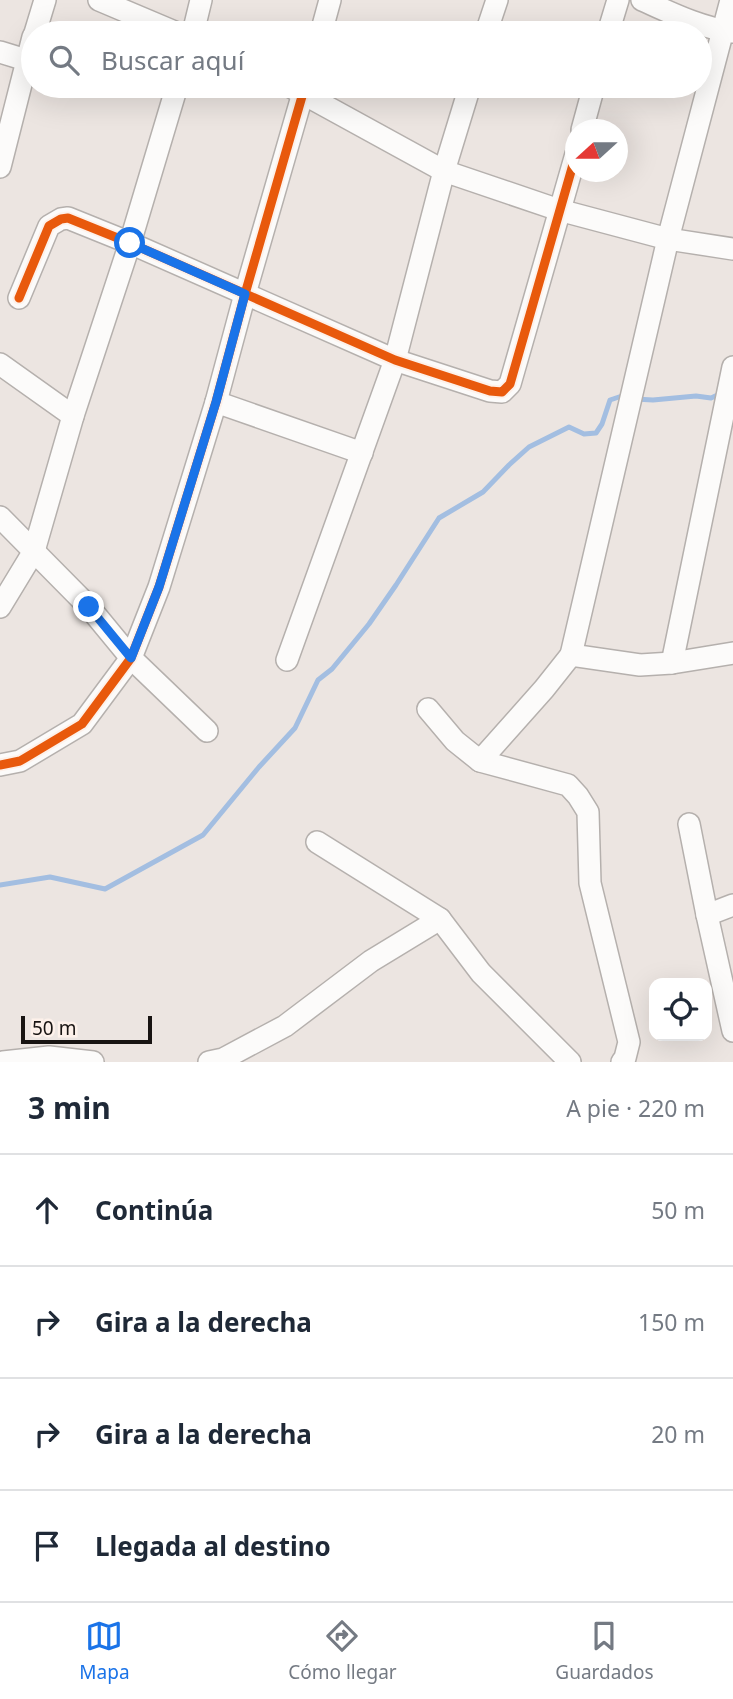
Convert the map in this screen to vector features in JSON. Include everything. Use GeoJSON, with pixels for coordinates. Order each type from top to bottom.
{"type":"FeatureCollection","features":[{"type":"Feature","properties":{"kind":"street"},"geometry":{"type":"LineString","coordinates":[[38,21],[45,0]]}},
{"type":"Feature","properties":{"kind":"street"},"geometry":{"type":"LineString","coordinates":[[99,0],[149,21]]}},
{"type":"Feature","properties":{"kind":"street"},"geometry":{"type":"LineString","coordinates":[[196,21],[201,0]]}},
{"type":"Feature","properties":{"kind":"street"},"geometry":{"type":"LineString","coordinates":[[324,21],[330,0]]}},
{"type":"Feature","properties":{"kind":"street"},"geometry":{"type":"LineString","coordinates":[[490,21],[497,0]]}},
{"type":"Feature","properties":{"kind":"street"},"geometry":{"type":"LineString","coordinates":[[612,21],[618,0]]}},
{"type":"Feature","properties":{"kind":"street"},"geometry":{"type":"LineString","coordinates":[[642,0],[693,21]]}},
{"type":"Feature","properties":{"kind":"street"},"geometry":{"type":"LineString","coordinates":[[712,86],[728,31],[731,0]]}},
{"type":"Feature","properties":{"kind":"street"},"geometry":{"type":"LineString","coordinates":[[0,52],[21,58]]}},
{"type":"Feature","properties":{"kind":"street"},"geometry":{"type":"LineString","coordinates":[[0,167],[21,81]]}},
{"type":"Feature","properties":{"kind":"street"},"geometry":{"type":"LineString","coordinates":[[0,607],[34,551],[73,416],[130,243],[173,98]]}},
{"type":"Feature","properties":{"kind":"street"},"geometry":{"type":"LineString","coordinates":[[0,765],[20,761],[82,724],[131,658],[159,587],[216,402],[296,98]]}},
{"type":"Feature","properties":{"kind":"street"},"geometry":{"type":"LineString","coordinates":[[316,98],[444,171],[559,210],[668,239],[733,249]]}},
{"type":"Feature","properties":{"kind":"street"},"geometry":{"type":"LineString","coordinates":[[287,660],[395,360],[444,171],[466,98]]}},
{"type":"Feature","properties":{"kind":"street"},"geometry":{"type":"LineString","coordinates":[[585,119],[591,98]]}},
{"type":"Feature","properties":{"kind":"street"},"geometry":{"type":"LineString","coordinates":[[480,761],[571,655],[668,239],[709,98]]}},
{"type":"Feature","properties":{"kind":"street"},"geometry":{"type":"LineString","coordinates":[[19,298],[49,226],[68,218],[395,360],[490,391],[502,392],[510,384],[568,182]]}},
{"type":"Feature","properties":{"kind":"street"},"geometry":{"type":"LineString","coordinates":[[0,364],[73,416]]}},
{"type":"Feature","properties":{"kind":"street"},"geometry":{"type":"LineString","coordinates":[[672,663],[733,367]]}},
{"type":"Feature","properties":{"kind":"street"},"geometry":{"type":"LineString","coordinates":[[216,402],[362,453]]}},
{"type":"Feature","properties":{"kind":"street"},"geometry":{"type":"LineString","coordinates":[[0,517],[89,607],[131,658],[206,731]]}},
{"type":"Feature","properties":{"kind":"street"},"geometry":{"type":"LineString","coordinates":[[571,655],[640,665],[672,663],[733,653]]}},
{"type":"Feature","properties":{"kind":"street"},"geometry":{"type":"LineString","coordinates":[[428,709],[455,741],[480,761],[568,785],[587,812],[590,883],[629,1042],[622,1062]]}},
{"type":"Feature","properties":{"kind":"street"},"geometry":{"type":"LineString","coordinates":[[689,824],[733,1031]]}},
{"type":"Feature","properties":{"kind":"street"},"geometry":{"type":"LineString","coordinates":[[317,842],[440,919],[481,973],[570,1062]]}},
{"type":"Feature","properties":{"kind":"street"},"geometry":{"type":"LineString","coordinates":[[707,915],[733,905]]}},
{"type":"Feature","properties":{"kind":"street"},"geometry":{"type":"LineString","coordinates":[[209,1062],[223,1059],[285,1026],[371,961],[440,919]]}},
{"type":"Feature","properties":{"kind":"street"},"geometry":{"type":"LineString","coordinates":[[3,1062],[93,1062]]}},
{"type":"Feature","properties":{"kind":"waterway"},"geometry":{"type":"LineString","coordinates":[[635,399],[696,396],[711,398],[722,393]]}},
{"type":"Feature","properties":{"kind":"waterway"},"geometry":{"type":"LineString","coordinates":[[0,885],[50,877],[105,889],[203,835],[295,728],[318,680],[332,669],[369,624],[439,518],[483,492],[529,447],[569,427],[584,434],[596,433],[610,400],[626,397]]}},
{"type":"Feature","properties":{"kind":"cycle path"},"geometry":{"type":"LineString","coordinates":[[0,765],[20,761],[82,724],[131,658],[159,587],[216,402],[302,98]]}},
{"type":"Feature","properties":{"kind":"cycle path"},"geometry":{"type":"LineString","coordinates":[[19,298],[49,226],[68,218],[395,360],[490,391],[502,392],[510,384],[568,182]]}},
{"type":"Feature","properties":{"kind":"route"},"geometry":{"type":"LineString","coordinates":[[89,607],[131,658],[159,587],[216,402],[245,294],[130,243]]}}]}
